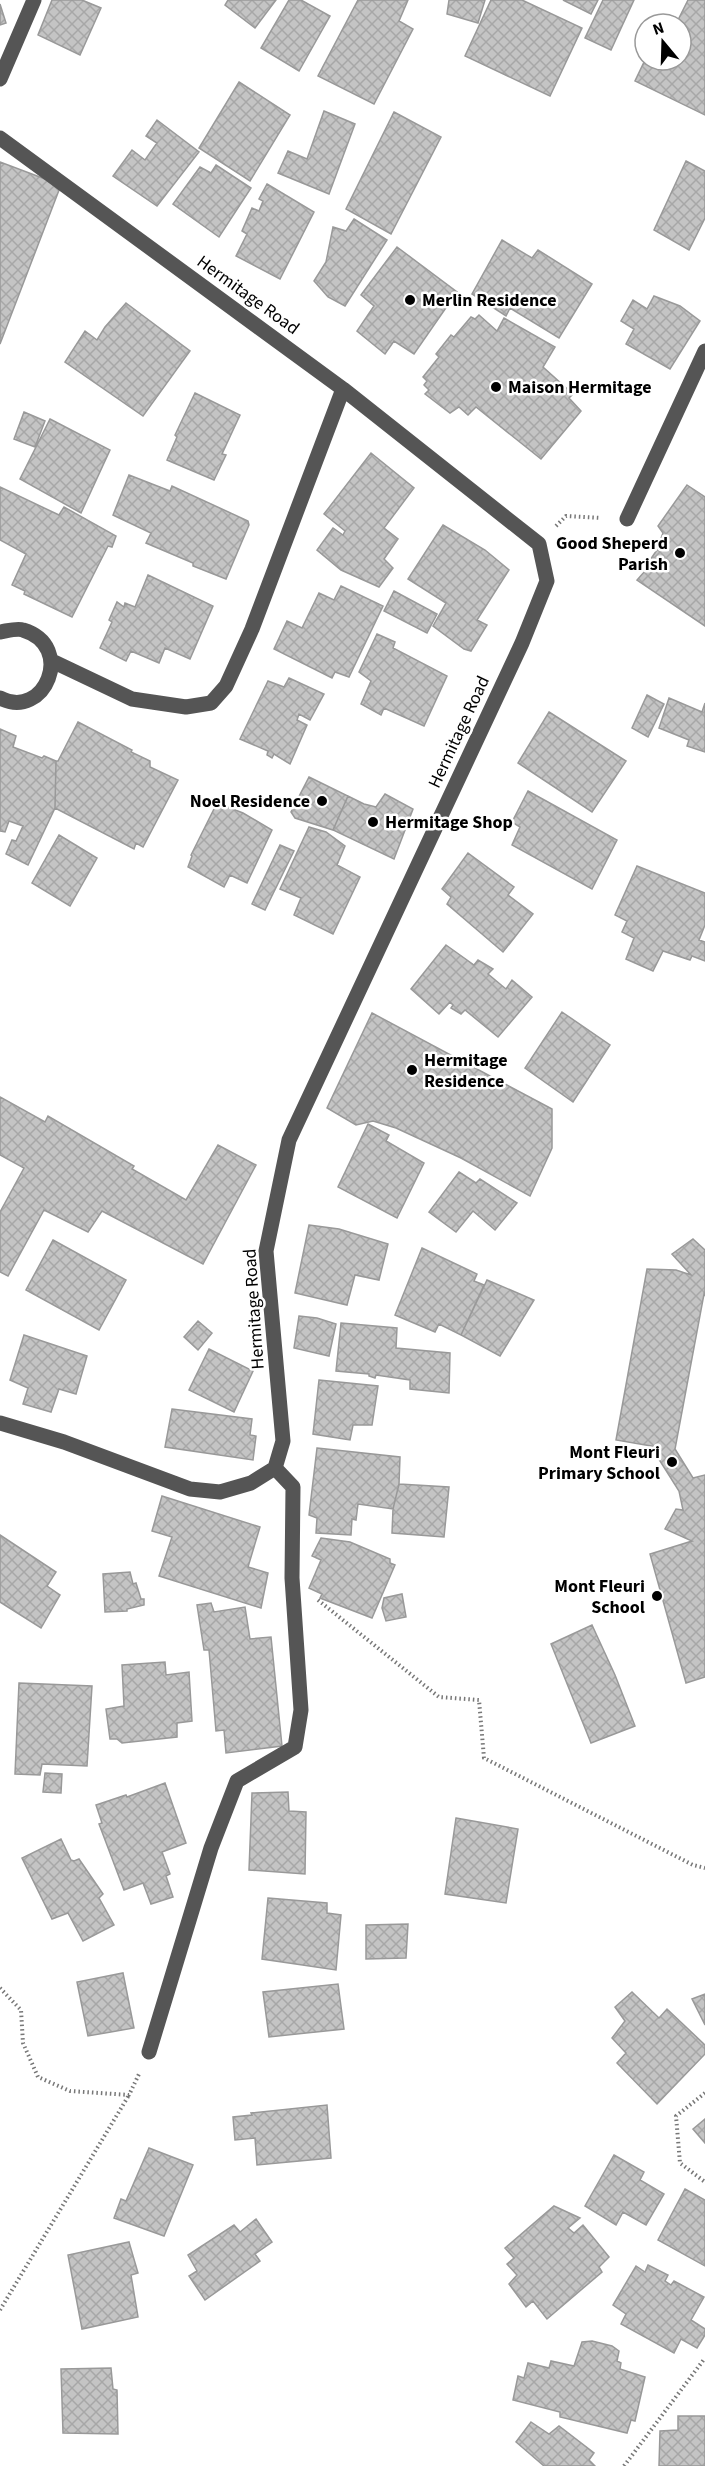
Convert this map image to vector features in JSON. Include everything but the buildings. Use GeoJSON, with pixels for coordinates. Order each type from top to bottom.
{"type":"FeatureCollection","features":[{"type":"Feature","properties":{"kind":"street"},"geometry":{"type":"LineString","coordinates":[[0,79],[34,0]]}},
{"type":"Feature","properties":{"kind":"street","name":"Hermitage Road"},"geometry":{"type":"LineString","coordinates":[[0,138],[343,389],[539,544],[547,581],[522,643],[290,1140],[266,1251],[283,1441],[274,1468]]}},
{"type":"Feature","properties":{"kind":"street"},"geometry":{"type":"LineString","coordinates":[[627,519],[705,351]]}},
{"type":"Feature","properties":{"kind":"street"},"geometry":{"type":"LineString","coordinates":[[52,661],[132,699],[186,707],[211,703],[226,686],[252,629],[343,389]]}},
{"type":"Feature","properties":{"kind":"street"},"geometry":{"type":"LineString","coordinates":[[0,632],[22,629],[42,640],[52,661],[48,683],[32,699],[9,702],[0,698]]}},
{"type":"Feature","properties":{"kind":"street"},"geometry":{"type":"LineString","coordinates":[[0,1423],[64,1442],[189,1489],[220,1492],[251,1483],[274,1468],[293,1487],[292,1578],[302,1710],[295,1747],[237,1781],[211,1848],[149,2052]]}},
{"type":"Feature","properties":{"kind":"path"},"geometry":{"type":"LineString","coordinates":[[539,544],[566,516],[627,519]]}},
{"type":"Feature","properties":{"kind":"path"},"geometry":{"type":"LineString","coordinates":[[292,1578],[439,1697],[479,1700],[484,1758],[693,1865],[705,1868]]}},
{"type":"Feature","properties":{"kind":"path"},"geometry":{"type":"LineString","coordinates":[[0,1988],[21,2010],[23,2043],[38,2077],[70,2091],[129,2095]]}},
{"type":"Feature","properties":{"kind":"path"},"geometry":{"type":"LineString","coordinates":[[0,2310],[129,2095],[149,2052]]}},
{"type":"Feature","properties":{"kind":"path"},"geometry":{"type":"LineString","coordinates":[[705,2094],[676,2116],[680,2163],[705,2182]]}},
{"type":"Feature","properties":{"kind":"path"},"geometry":{"type":"LineString","coordinates":[[624,2466],[705,2358]]}},
{"type":"Feature","properties":{"kind":"place","name":"Merlin Residence"},"geometry":{"type":"Point","coordinates":[410,300]}},
{"type":"Feature","properties":{"kind":"place","name":"Maison Hermitage"},"geometry":{"type":"Point","coordinates":[496,387]}},
{"type":"Feature","properties":{"kind":"place","name":"Good Sheperd Parish"},"geometry":{"type":"Point","coordinates":[680,553]}},
{"type":"Feature","properties":{"kind":"place","name":"Noel Residence"},"geometry":{"type":"Point","coordinates":[322,801]}},
{"type":"Feature","properties":{"kind":"place","name":"Hermitage Shop"},"geometry":{"type":"Point","coordinates":[373,822]}},
{"type":"Feature","properties":{"kind":"place","name":"Hermitage Residence"},"geometry":{"type":"Point","coordinates":[412,1070]}},
{"type":"Feature","properties":{"kind":"place","name":"Mont Fleuri Primary School"},"geometry":{"type":"Point","coordinates":[672,1462]}},
{"type":"Feature","properties":{"kind":"place","name":"Mont Fleuri School"},"geometry":{"type":"Point","coordinates":[657,1596]}}]}
